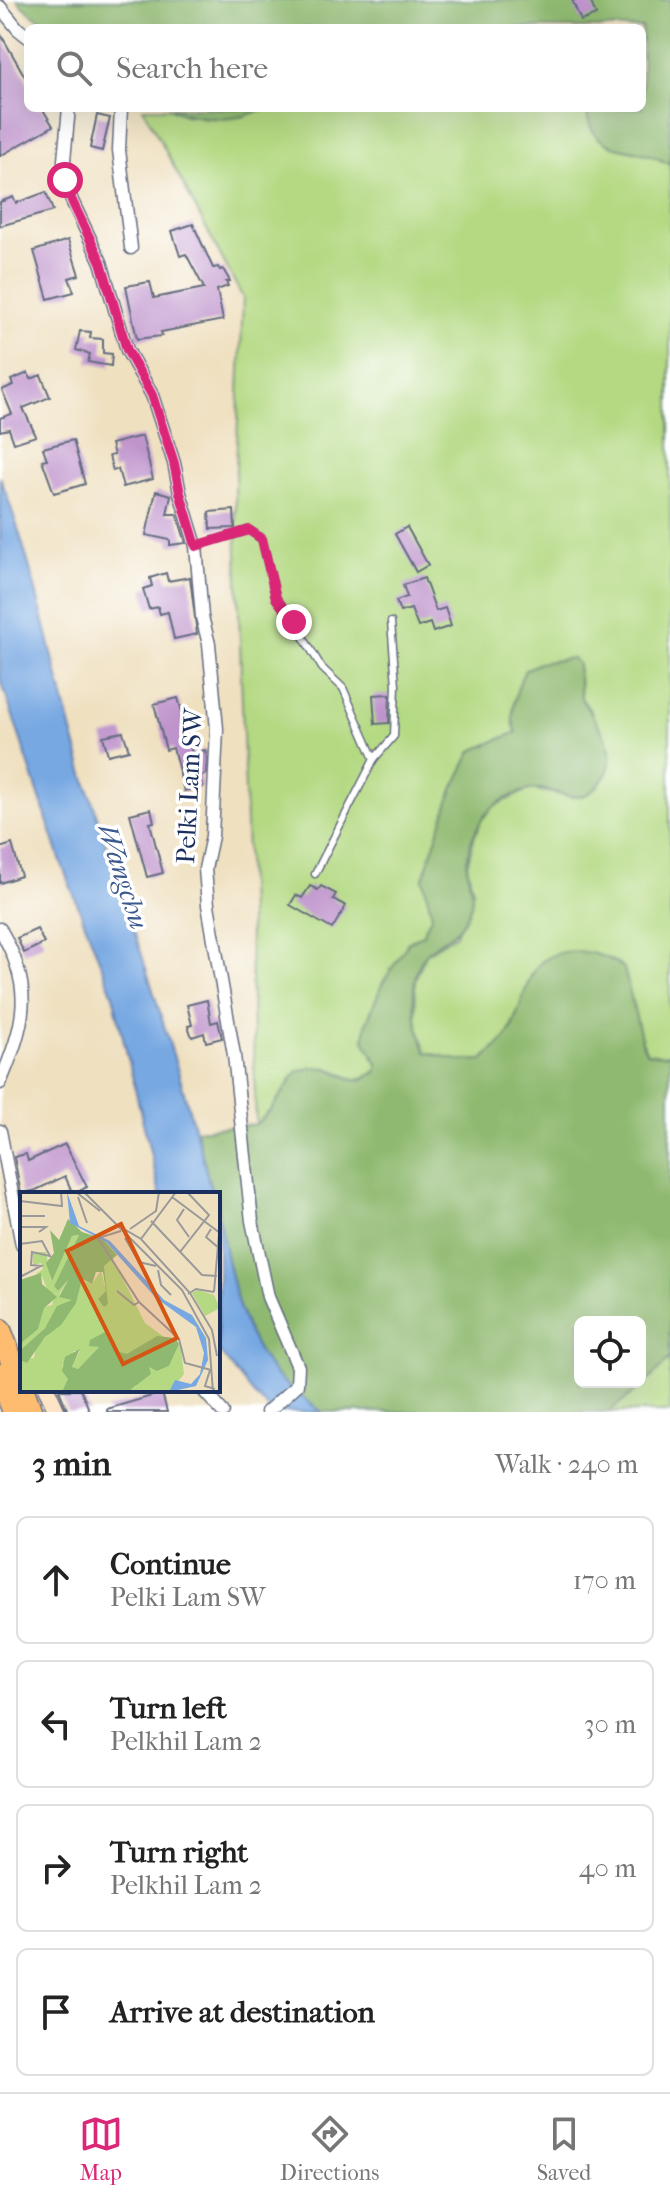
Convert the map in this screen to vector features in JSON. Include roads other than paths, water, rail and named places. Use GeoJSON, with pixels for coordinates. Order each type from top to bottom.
{"type":"FeatureCollection","features":[{"type":"Feature","properties":{"kind":"highway"},"geometry":{"type":"LineString","coordinates":[[13,1349],[20,1380]]}},
{"type":"Feature","properties":{"kind":"highway"},"geometry":{"type":"LineString","coordinates":[[0,1375],[14,1412]]}},
{"type":"Feature","properties":{"kind":"highway"},"geometry":{"type":"LineString","coordinates":[[23,1392],[31,1412]]}},
{"type":"Feature","properties":{"kind":"street"},"geometry":{"type":"LineString","coordinates":[[0,7],[24,33]]}},
{"type":"Feature","properties":{"kind":"street","name":"Pelki Lam SW"},"geometry":{"type":"LineString","coordinates":[[69,112],[65,180],[101,262],[127,350],[152,395],[196,546],[217,729],[212,836],[205,869],[208,905],[234,1055],[252,1221],[268,1297],[298,1367],[297,1385],[267,1412]]}},
{"type":"Feature","properties":{"kind":"street"},"geometry":{"type":"LineString","coordinates":[[121,112],[119,150],[131,248]]}},
{"type":"Feature","properties":{"kind":"street"},"geometry":{"type":"LineString","coordinates":[[0,929],[11,948],[22,985],[23,1009],[17,1043],[0,1083]]}},
{"type":"Feature","properties":{"kind":"street"},"geometry":{"type":"LineString","coordinates":[[0,1131],[20,1235]]}},
{"type":"Feature","properties":{"kind":"street"},"geometry":{"type":"LineString","coordinates":[[48,1392],[57,1412]]}},
{"type":"Feature","properties":{"kind":"street"},"geometry":{"type":"LineString","coordinates":[[205,1392],[223,1412]]}},
{"type":"Feature","properties":{"kind":"lane"},"geometry":{"type":"LineString","coordinates":[[196,546],[249,530],[262,539],[276,598],[322,668],[343,688],[374,759]]}},
{"type":"Feature","properties":{"kind":"lane"},"geometry":{"type":"LineString","coordinates":[[315,874],[374,759],[394,736],[396,685],[391,622]]}},
{"type":"Feature","properties":{"kind":"water"},"geometry":{"type":"Polygon","coordinates":[[[0,477],[36,590],[86,781],[168,1039],[211,1192],[160,1192],[113,995],[61,862],[0,677],[0,477]]]}},
{"type":"Feature","properties":{"kind":"water"},"geometry":{"type":"Polygon","coordinates":[[[220,1226],[236,1296],[258,1352],[281,1380],[322,1412],[273,1412],[254,1395],[220,1352],[220,1226]]]}},
{"type":"Feature","properties":{"kind":"water label","name":"Wangchu"},"geometry":{"type":"Point","coordinates":[124,876]}}]}
